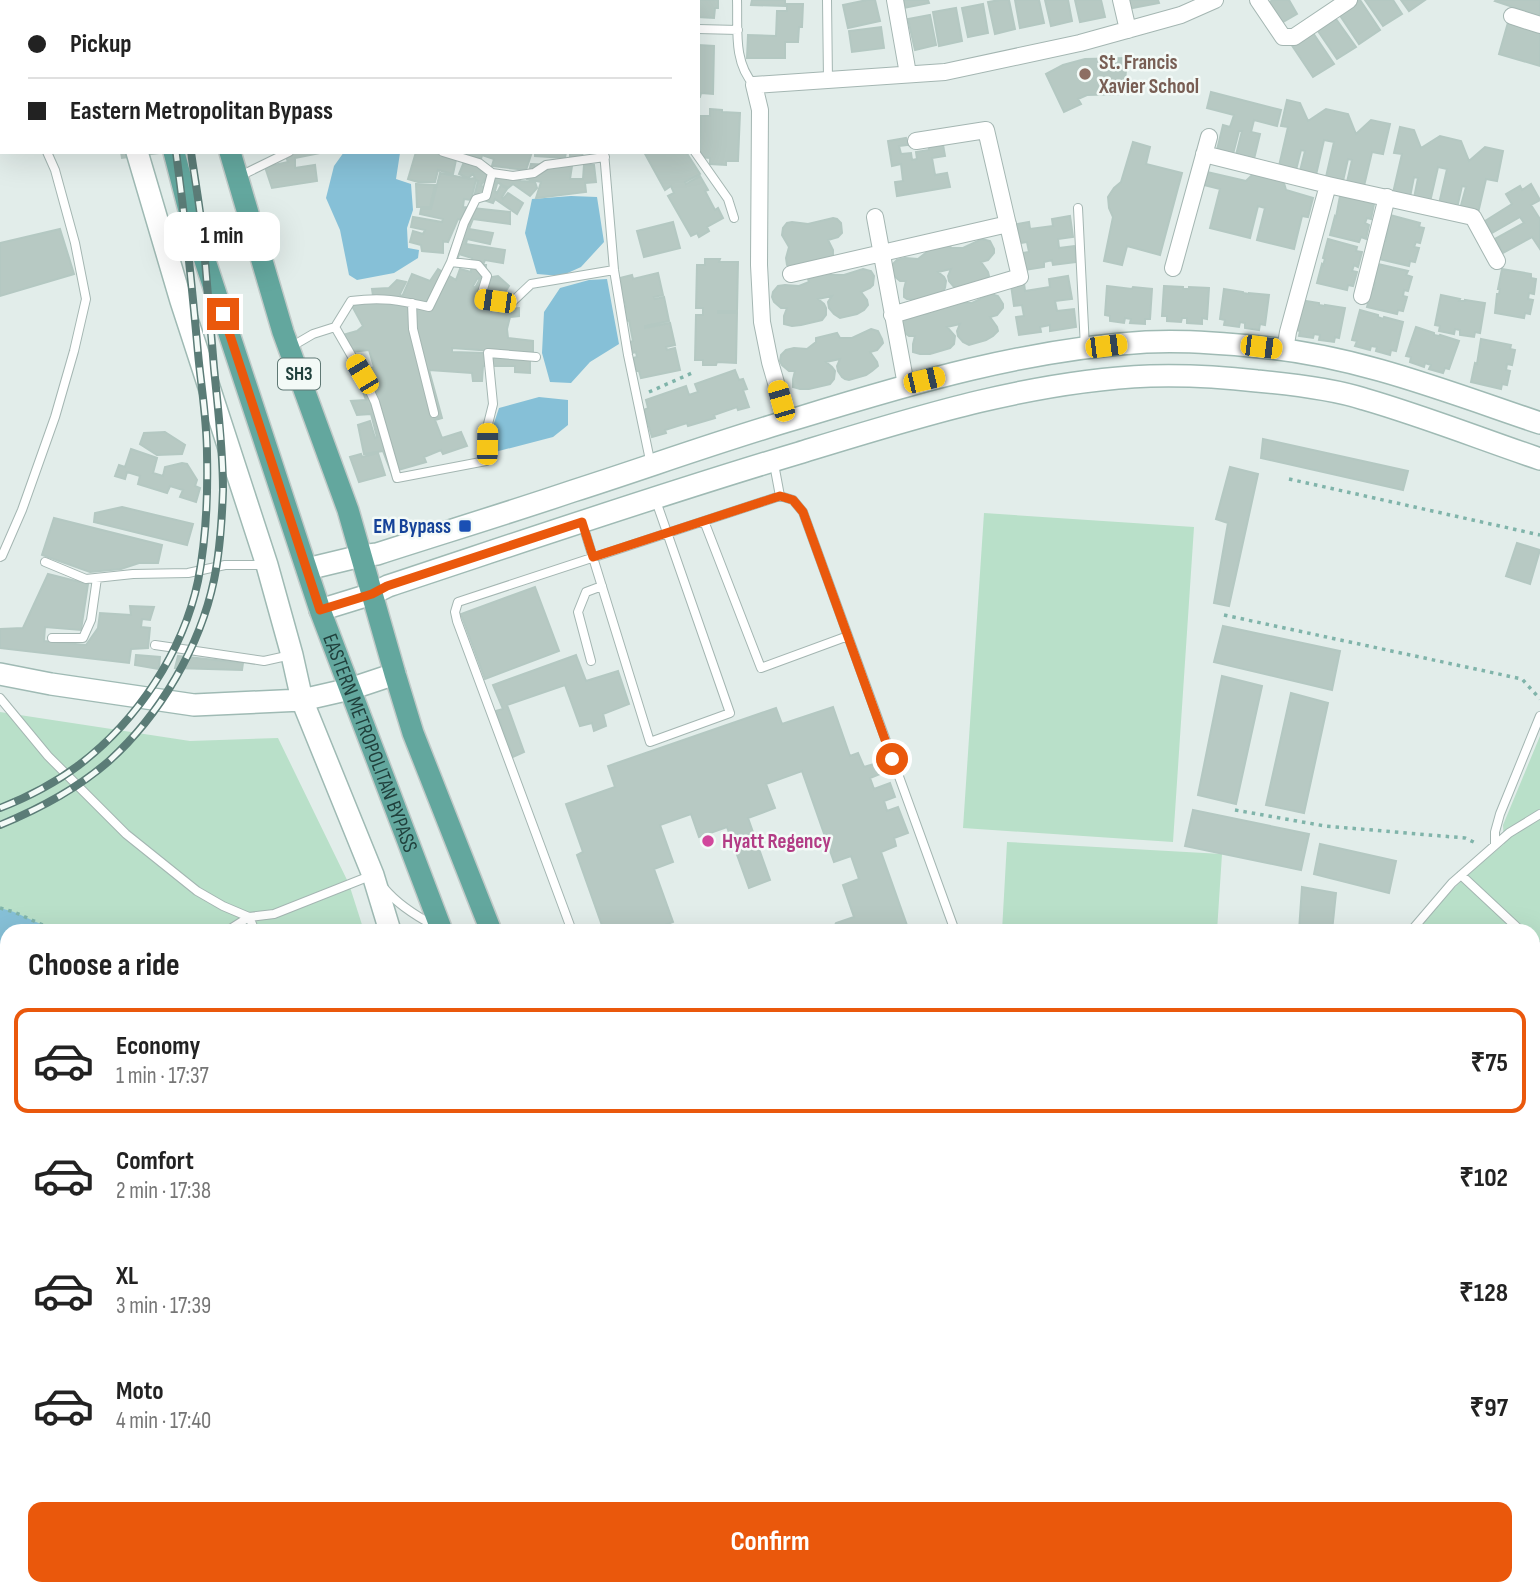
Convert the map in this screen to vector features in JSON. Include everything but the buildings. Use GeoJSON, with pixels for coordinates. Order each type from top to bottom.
{"type":"FeatureCollection","features":[{"type":"Feature","properties":{"kind":"main road"},"geometry":{"type":"LineString","coordinates":[[138,154],[181,300],[267,565],[302,700],[373,875],[388,924]]}},
{"type":"Feature","properties":{"kind":"main road","name":"EASTERN METROPOLITAN BYPASS"},"geometry":{"type":"LineString","coordinates":[[175,154],[191,218],[320,610],[439,924]]}},
{"type":"Feature","properties":{"kind":"main road","name":"EASTERN METROPOLITAN BYPASS"},"geometry":{"type":"LineString","coordinates":[[231,154],[289,348],[348,510],[414,733],[488,924]]}},
{"type":"Feature","properties":{"kind":"main road"},"geometry":{"type":"LineString","coordinates":[[307,569],[361,555],[377,554],[906,385],[1049,352],[1148,342],[1285,350],[1370,367],[1540,423]]}},
{"type":"Feature","properties":{"kind":"main road"},"geometry":{"type":"LineString","coordinates":[[1015,359],[1022,392]]}},
{"type":"Feature","properties":{"kind":"main road"},"geometry":{"type":"LineString","coordinates":[[1361,398],[1370,367]]}},
{"type":"Feature","properties":{"kind":"main road"},"geometry":{"type":"LineString","coordinates":[[320,610],[655,498],[933,413],[1022,392],[1102,380],[1176,376],[1292,385],[1361,398],[1540,459]]}},
{"type":"Feature","properties":{"kind":"main road"},"geometry":{"type":"LineString","coordinates":[[0,674],[194,705],[302,700],[350,689],[395,674]]}},
{"type":"Feature","properties":{"kind":"street"},"geometry":{"type":"LineString","coordinates":[[895,0],[908,74]]}},
{"type":"Feature","properties":{"kind":"street"},"geometry":{"type":"LineString","coordinates":[[1121,0],[1128,30]]}},
{"type":"Feature","properties":{"kind":"street"},"geometry":{"type":"LineString","coordinates":[[787,421],[762,322],[759,265],[760,110],[754,85],[945,72],[1080,43],[1181,15],[1214,0]]}},
{"type":"Feature","properties":{"kind":"street"},"geometry":{"type":"LineString","coordinates":[[1258,0],[1283,37],[1294,37],[1349,0]]}},
{"type":"Feature","properties":{"kind":"street"},"geometry":{"type":"LineString","coordinates":[[1512,16],[1540,25]]}},
{"type":"Feature","properties":{"kind":"street"},"geometry":{"type":"LineString","coordinates":[[892,315],[1020,277],[986,130],[916,141]]}},
{"type":"Feature","properties":{"kind":"street"},"geometry":{"type":"LineString","coordinates":[[1173,268],[1209,137]]}},
{"type":"Feature","properties":{"kind":"street"},"geometry":{"type":"LineString","coordinates":[[1204,154],[1473,217],[1496,261]]}},
{"type":"Feature","properties":{"kind":"street"},"geometry":{"type":"LineString","coordinates":[[1285,350],[1328,185]]}},
{"type":"Feature","properties":{"kind":"street"},"geometry":{"type":"LineString","coordinates":[[1362,296],[1387,197]]}},
{"type":"Feature","properties":{"kind":"street"},"geometry":{"type":"LineString","coordinates":[[875,217],[906,385]]}},
{"type":"Feature","properties":{"kind":"street"},"geometry":{"type":"LineString","coordinates":[[790,274],[1008,224]]}},
{"type":"Feature","properties":{"kind":"lane"},"geometry":{"type":"LineString","coordinates":[[737,0],[738,54],[748,78],[754,85]]}},
{"type":"Feature","properties":{"kind":"lane"},"geometry":{"type":"LineString","coordinates":[[827,0],[828,80]]}},
{"type":"Feature","properties":{"kind":"lane"},"geometry":{"type":"LineString","coordinates":[[700,29],[738,30]]}},
{"type":"Feature","properties":{"kind":"lane"},"geometry":{"type":"LineString","coordinates":[[0,557],[22,510],[55,417],[86,299],[75,243],[55,170],[48,154]]}},
{"type":"Feature","properties":{"kind":"lane"},"geometry":{"type":"LineString","coordinates":[[237,177],[285,154]]}},
{"type":"Feature","properties":{"kind":"lane"},"geometry":{"type":"LineString","coordinates":[[450,154],[479,163],[492,173],[513,176],[534,173],[546,164],[604,155],[614,270],[651,465]]}},
{"type":"Feature","properties":{"kind":"lane"},"geometry":{"type":"LineString","coordinates":[[544,154],[546,164]]}},
{"type":"Feature","properties":{"kind":"lane"},"geometry":{"type":"LineString","coordinates":[[696,154],[728,199],[734,218]]}},
{"type":"Feature","properties":{"kind":"lane"},"geometry":{"type":"LineString","coordinates":[[289,348],[313,334],[335,327],[351,302],[376,298],[429,307],[451,262],[464,223],[476,199],[486,196],[492,173]]}},
{"type":"Feature","properties":{"kind":"lane"},"geometry":{"type":"LineString","coordinates":[[1078,208],[1085,349]]}},
{"type":"Feature","properties":{"kind":"lane"},"geometry":{"type":"LineString","coordinates":[[451,262],[478,265],[487,276],[480,299],[511,303],[531,284],[614,270]]}},
{"type":"Feature","properties":{"kind":"lane"},"geometry":{"type":"LineString","coordinates":[[412,303],[413,329],[434,413]]}},
{"type":"Feature","properties":{"kind":"lane"},"geometry":{"type":"LineString","coordinates":[[335,327],[375,402],[397,478],[486,461],[487,428],[493,404],[488,353],[536,357]]}},
{"type":"Feature","properties":{"kind":"lane"},"geometry":{"type":"LineString","coordinates":[[773,461],[780,496]]}},
{"type":"Feature","properties":{"kind":"lane"},"geometry":{"type":"LineString","coordinates":[[569,924],[455,612],[458,602],[780,496],[793,500],[803,512],[952,924]]}},
{"type":"Feature","properties":{"kind":"lane"},"geometry":{"type":"LineString","coordinates":[[582,522],[650,742],[730,713],[655,498]]}},
{"type":"Feature","properties":{"kind":"lane"},"geometry":{"type":"LineString","coordinates":[[704,522],[761,668],[848,636]]}},
{"type":"Feature","properties":{"kind":"lane"},"geometry":{"type":"LineString","coordinates":[[45,562],[86,579],[133,573],[188,573],[225,565],[267,565]]}},
{"type":"Feature","properties":{"kind":"lane"},"geometry":{"type":"LineString","coordinates":[[52,638],[83,638],[91,620],[97,578]]}},
{"type":"Feature","properties":{"kind":"lane"},"geometry":{"type":"LineString","coordinates":[[591,661],[578,612],[586,592],[602,586]]}},
{"type":"Feature","properties":{"kind":"lane"},"geometry":{"type":"LineString","coordinates":[[155,645],[264,661],[292,655]]}},
{"type":"Feature","properties":{"kind":"lane"},"geometry":{"type":"LineString","coordinates":[[0,698],[48,756],[126,834],[197,891],[249,917],[252,924]]}},
{"type":"Feature","properties":{"kind":"lane"},"geometry":{"type":"LineString","coordinates":[[1492,847],[1500,814],[1540,716]]}},
{"type":"Feature","properties":{"kind":"lane"},"geometry":{"type":"LineString","coordinates":[[1417,924],[1452,883],[1492,847],[1540,814]]}},
{"type":"Feature","properties":{"kind":"lane"},"geometry":{"type":"LineString","coordinates":[[238,924],[249,917],[274,914],[373,875],[403,906],[431,924]]}},
{"type":"Feature","properties":{"kind":"lane"},"geometry":{"type":"LineString","coordinates":[[1461,875],[1514,924]]}},
{"type":"Feature","properties":{"kind":"path"},"geometry":{"type":"LineString","coordinates":[[637,397],[692,373]]}},
{"type":"Feature","properties":{"kind":"path"},"geometry":{"type":"LineString","coordinates":[[1289,479],[1540,535]]}},
{"type":"Feature","properties":{"kind":"path"},"geometry":{"type":"LineString","coordinates":[[1224,615],[1522,679],[1540,699]]}},
{"type":"Feature","properties":{"kind":"path"},"geometry":{"type":"LineString","coordinates":[[1235,810],[1325,826],[1465,838],[1492,847]]}},
{"type":"Feature","properties":{"kind":"path"},"geometry":{"type":"LineString","coordinates":[[0,908],[40,924]]}},
{"type":"Feature","properties":{"kind":"green space"},"geometry":{"type":"Polygon","coordinates":[[[984,513],[1194,527],[1173,842],[963,828],[984,513]]]}},
{"type":"Feature","properties":{"kind":"green space"},"geometry":{"type":"Polygon","coordinates":[[[0,712],[190,741],[278,738],[349,884],[362,924],[0,924],[0,712]]]}},
{"type":"Feature","properties":{"kind":"green space"},"geometry":{"type":"Polygon","coordinates":[[[1540,736],[1540,924],[1423,924],[1447,895],[1504,844],[1503,825],[1540,736]]]}},
{"type":"Feature","properties":{"kind":"green space"},"geometry":{"type":"Polygon","coordinates":[[[1007,842],[1222,854],[1217,924],[1002,924],[1007,842]]]}},
{"type":"Feature","properties":{"kind":"water"},"geometry":{"type":"Polygon","coordinates":[[[343,154],[400,154],[396,179],[411,184],[413,210],[407,228],[408,248],[419,250],[418,258],[394,273],[357,280],[349,275],[340,230],[326,198],[334,166],[343,154]]]}},
{"type":"Feature","properties":{"kind":"water"},"geometry":{"type":"Polygon","coordinates":[[[597,197],[604,242],[581,267],[561,276],[537,274],[525,233],[532,199],[597,197]]]}},
{"type":"Feature","properties":{"kind":"water"},"geometry":{"type":"Polygon","coordinates":[[[607,279],[619,344],[590,362],[571,383],[550,382],[542,353],[544,312],[560,288],[589,280],[607,279]]]}},
{"type":"Feature","properties":{"kind":"water"},"geometry":{"type":"Polygon","coordinates":[[[539,397],[568,400],[568,425],[553,437],[495,452],[490,435],[499,408],[539,397]]]}},
{"type":"Feature","properties":{"kind":"water"},"geometry":{"type":"Polygon","coordinates":[[[0,908],[41,924],[0,924],[0,908]]]}},
{"type":"Feature","properties":{"kind":"railway"},"geometry":{"type":"LineString","coordinates":[[0,808],[70,772],[120,728],[155,683],[181,634],[191,607],[205,534],[207,441],[176,154]]}},
{"type":"Feature","properties":{"kind":"railway"},"geometry":{"type":"LineString","coordinates":[[0,825],[71,789],[97,771],[128,743],[161,701],[175,678],[188,655],[208,605],[219,546],[223,475],[203,236],[191,154]]}},
{"type":"Feature","properties":{"kind":"place","name":"St. Francis Xavier School"},"geometry":{"type":"Point","coordinates":[1085,74]}},
{"type":"Feature","properties":{"kind":"place","name":"EM Bypass"},"geometry":{"type":"Point","coordinates":[465,526]}},
{"type":"Feature","properties":{"kind":"place","name":"Hyatt Regency"},"geometry":{"type":"Point","coordinates":[708,841]}},
{"type":"Feature","properties":{"kind":"route"},"geometry":{"type":"LineString","coordinates":[[223,314],[320,610],[582,522],[593,557],[780,496],[793,500],[803,512],[892,759]]}}]}
